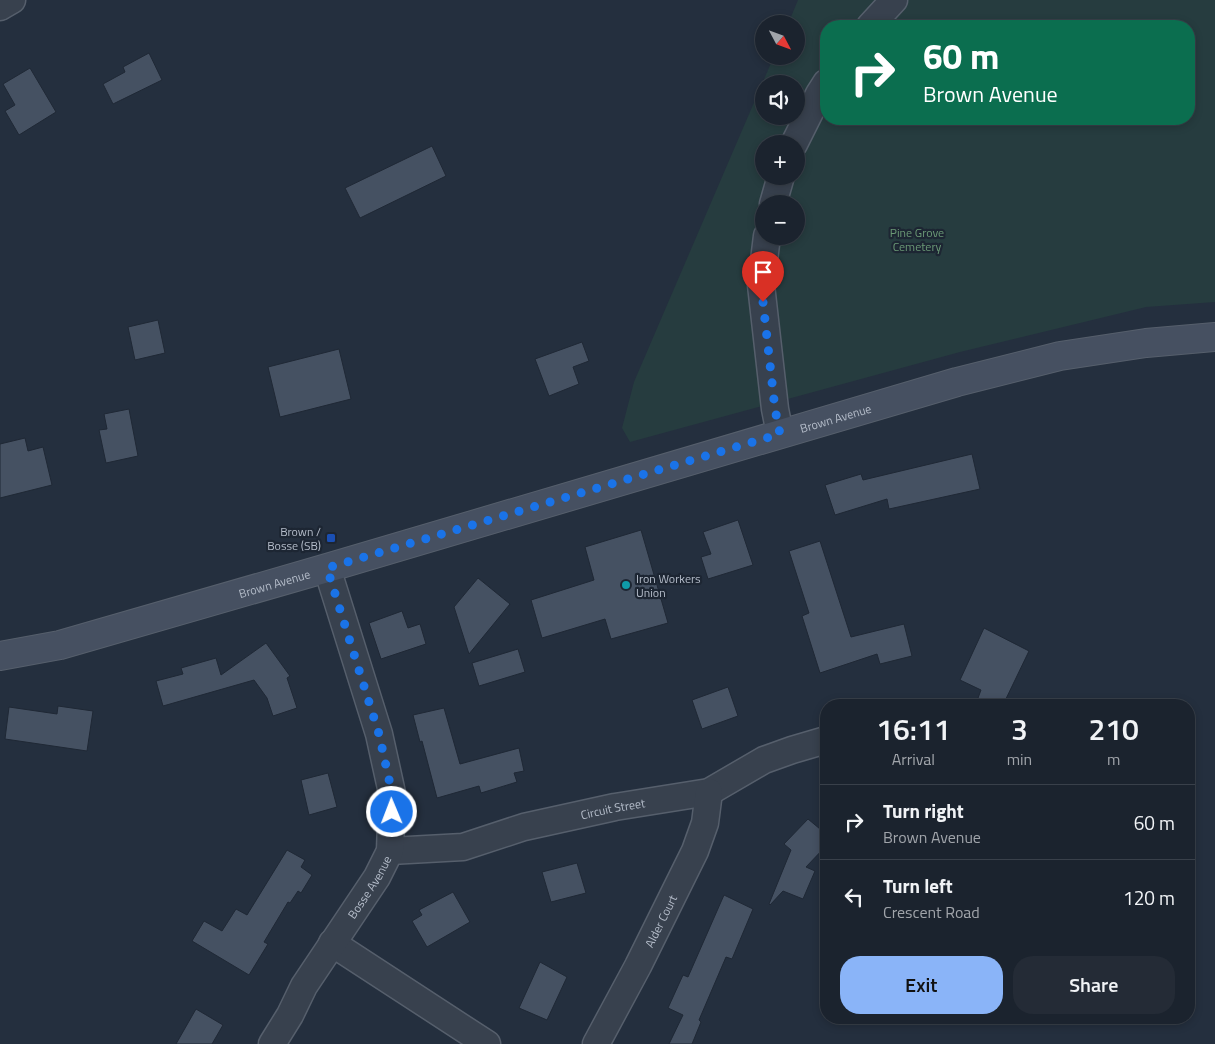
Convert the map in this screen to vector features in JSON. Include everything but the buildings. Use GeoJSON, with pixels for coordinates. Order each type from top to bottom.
{"type":"FeatureCollection","features":[{"type":"Feature","properties":{"kind":"main road","name":"Brown Avenue"},"geometry":{"type":"LineString","coordinates":[[0,656],[60,645],[956,382],[1060,356],[1146,343],[1215,337]]}},
{"type":"Feature","properties":{"kind":"street"},"geometry":{"type":"LineString","coordinates":[[0,7],[12,0]]}},
{"type":"Feature","properties":{"kind":"street"},"geometry":{"type":"LineString","coordinates":[[876,20],[894,0]]}},
{"type":"Feature","properties":{"kind":"street"},"geometry":{"type":"LineString","coordinates":[[798,135],[820,92]]}},
{"type":"Feature","properties":{"kind":"street"},"geometry":{"type":"LineString","coordinates":[[766,245],[761,284],[775,409],[780,434]]}},
{"type":"Feature","properties":{"kind":"street","name":"Bosse Avenue"},"geometry":{"type":"LineString","coordinates":[[272,1044],[290,1015],[304,986],[377,877],[390,851],[392,793],[389,776],[379,734],[327,568]]}},
{"type":"Feature","properties":{"kind":"street","name":"Circuit Street"},"geometry":{"type":"LineString","coordinates":[[390,851],[463,847],[524,827],[615,807],[709,792],[764,760],[820,742]]}},
{"type":"Feature","properties":{"kind":"street","name":"Alder Court"},"geometry":{"type":"LineString","coordinates":[[596,1044],[638,966],[694,852],[705,823],[709,792]]}},
{"type":"Feature","properties":{"kind":"street"},"geometry":{"type":"LineString","coordinates":[[332,943],[487,1044]]}},
{"type":"Feature","properties":{"kind":"green space","name":"Pine Grove Cemetery"},"geometry":{"type":"Polygon","coordinates":[[[798,0],[1215,0],[1215,302],[1146,307],[960,352],[630,442],[622,428],[634,382],[755,100],[755,125],[805,125],[805,75],[766,75],[770,65],[805,65],[805,15],[792,15],[798,0]]]}},
{"type":"Feature","properties":{"kind":"place","name":"Brown / Bosse (SB)"},"geometry":{"type":"Point","coordinates":[331,538]}},
{"type":"Feature","properties":{"kind":"place","name":"Iron Workers Union"},"geometry":{"type":"Point","coordinates":[626,585]}},
{"type":"Feature","properties":{"kind":"route"},"geometry":{"type":"LineString","coordinates":[[392,812],[392,793],[379,734],[327,568],[780,434],[775,409],[763,302]]}}]}
